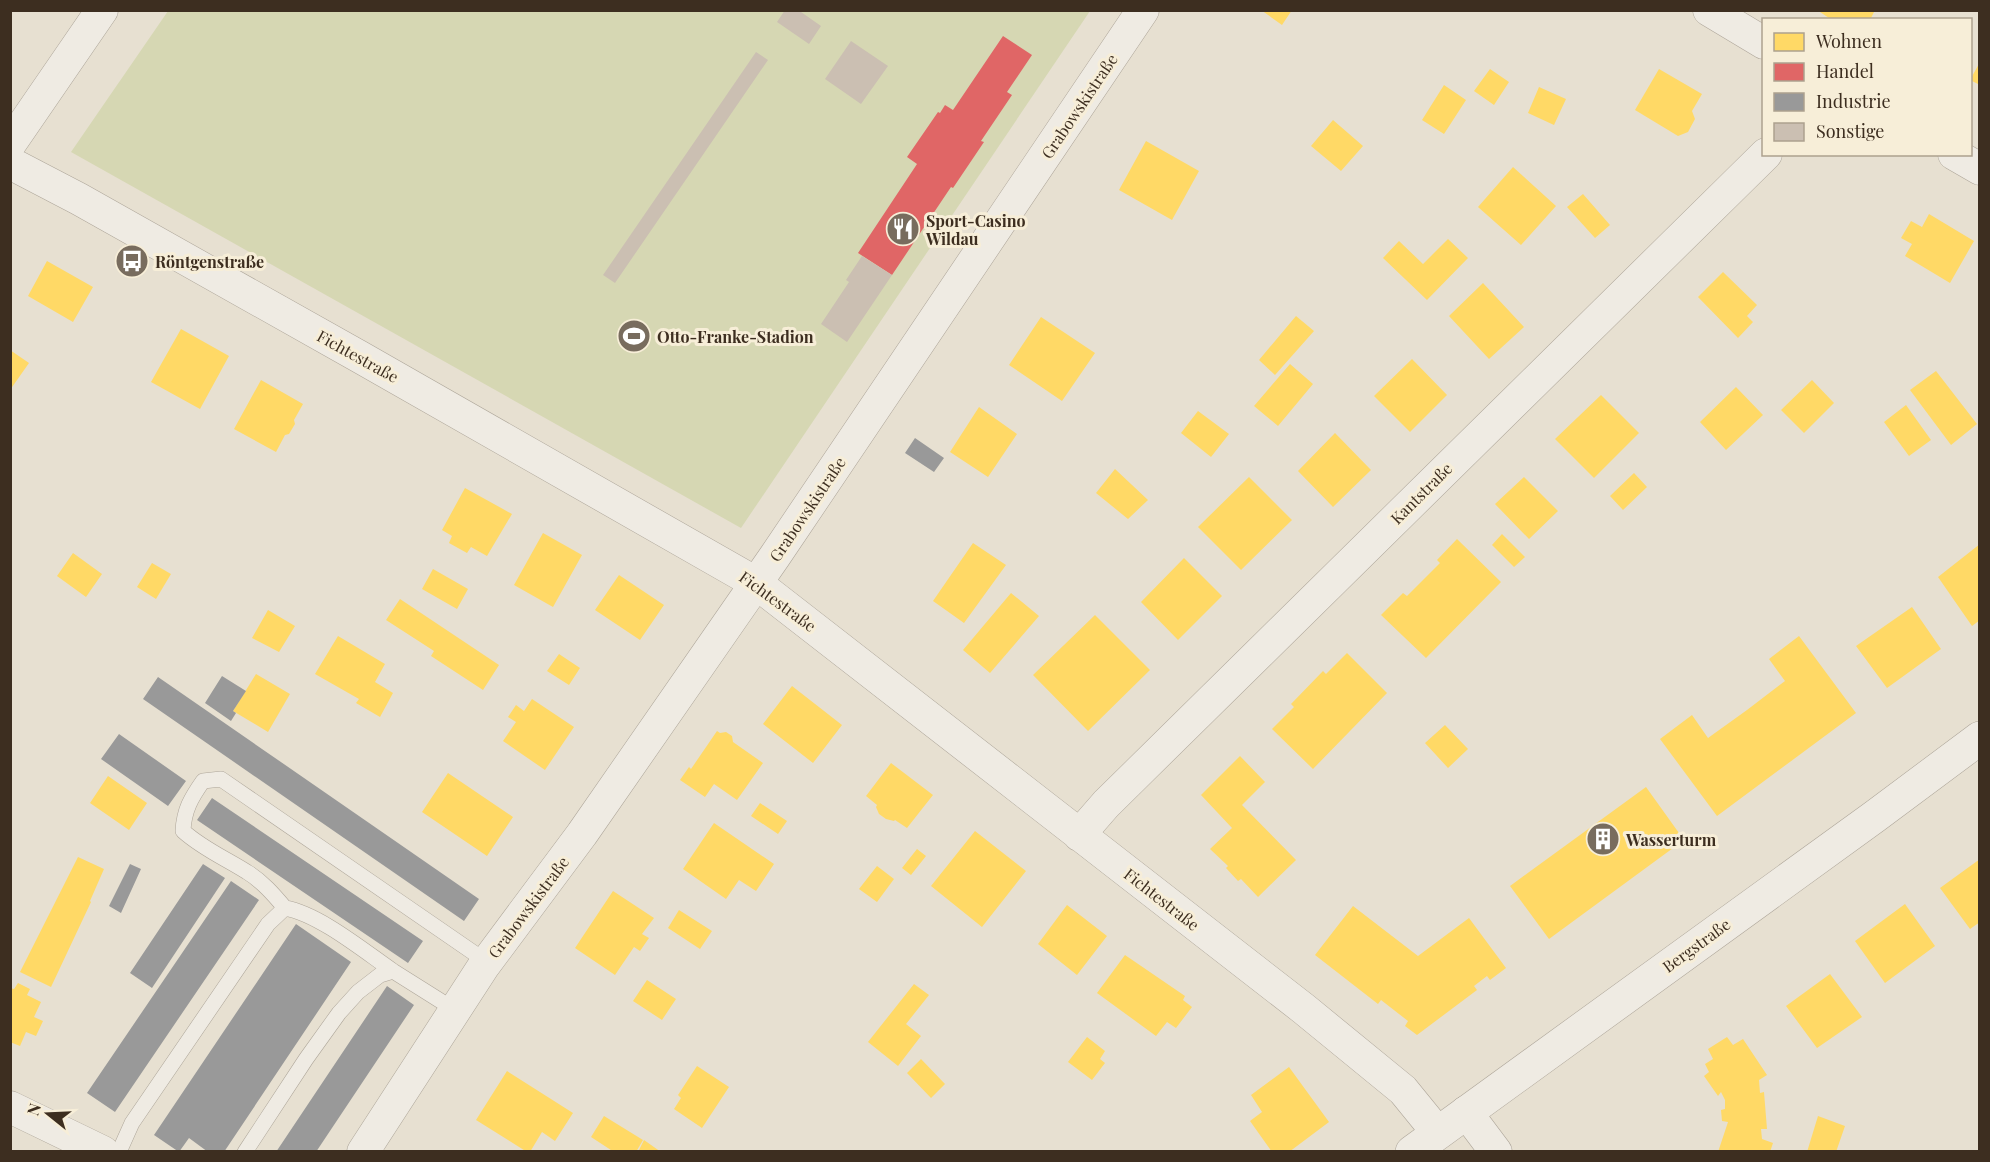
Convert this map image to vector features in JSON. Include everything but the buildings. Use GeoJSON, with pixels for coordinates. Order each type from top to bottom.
{"type":"FeatureCollection","features":[{"type":"Feature","properties":{"kind":"street"},"geometry":{"type":"LineString","coordinates":[[10,144],[102,10]]}},
{"type":"Feature","properties":{"kind":"street","name":"Grabowskistraße"},"geometry":{"type":"LineString","coordinates":[[363,1152],[454,1010],[582,834],[756,583],[1143,10]]}},
{"type":"Feature","properties":{"kind":"street"},"geometry":{"type":"LineString","coordinates":[[1709,10],[1762,42]]}},
{"type":"Feature","properties":{"kind":"street","name":"Kantstraße"},"geometry":{"type":"LineString","coordinates":[[1079,835],[1114,795],[1764,156]]}},
{"type":"Feature","properties":{"kind":"street"},"geometry":{"type":"LineString","coordinates":[[1957,156],[1980,169]]}},
{"type":"Feature","properties":{"kind":"street","name":"Fichtestraße"},"geometry":{"type":"LineString","coordinates":[[10,163],[79,199],[360,357],[756,583],[1304,1009],[1403,1090],[1425,1142]]}},
{"type":"Feature","properties":{"kind":"street","name":"Bergstraße"},"geometry":{"type":"LineString","coordinates":[[1425,1142],[1980,738]]}},
{"type":"Feature","properties":{"kind":"street"},"geometry":{"type":"LineString","coordinates":[[10,1107],[103,1152]]}},
{"type":"Feature","properties":{"kind":"street"},"geometry":{"type":"LineString","coordinates":[[1466,1112],[1496,1152]]}},
{"type":"Feature","properties":{"kind":"lane"},"geometry":{"type":"LineString","coordinates":[[454,1010],[318,922],[298,910],[285,908],[273,893],[249,873],[195,842],[183,831],[189,801],[203,782],[221,779],[487,962]]}},
{"type":"Feature","properties":{"kind":"lane"},"geometry":{"type":"LineString","coordinates":[[119,1152],[132,1123],[268,924],[285,908]]}},
{"type":"Feature","properties":{"kind":"lane"},"geometry":{"type":"LineString","coordinates":[[245,1152],[339,1013],[358,992],[380,975],[393,971]]}},
{"type":"Feature","properties":{"kind":"green space","name":"Otto-Franke-Stadion"},"geometry":{"type":"Polygon","coordinates":[[[168,11],[1090,11],[741,528],[71,152],[168,11]]]}},
{"type":"Feature","properties":{"kind":"place","name":"Sport-Casino Wildau"},"geometry":{"type":"Point","coordinates":[903,229]}},
{"type":"Feature","properties":{"kind":"place","name":"Röntgenstraße"},"geometry":{"type":"Point","coordinates":[132,261]}},
{"type":"Feature","properties":{"kind":"place","name":"Otto-Franke-Stadion"},"geometry":{"type":"Point","coordinates":[634,336]}},
{"type":"Feature","properties":{"kind":"place","name":"Wasserturm"},"geometry":{"type":"Point","coordinates":[1603,839]}}]}
